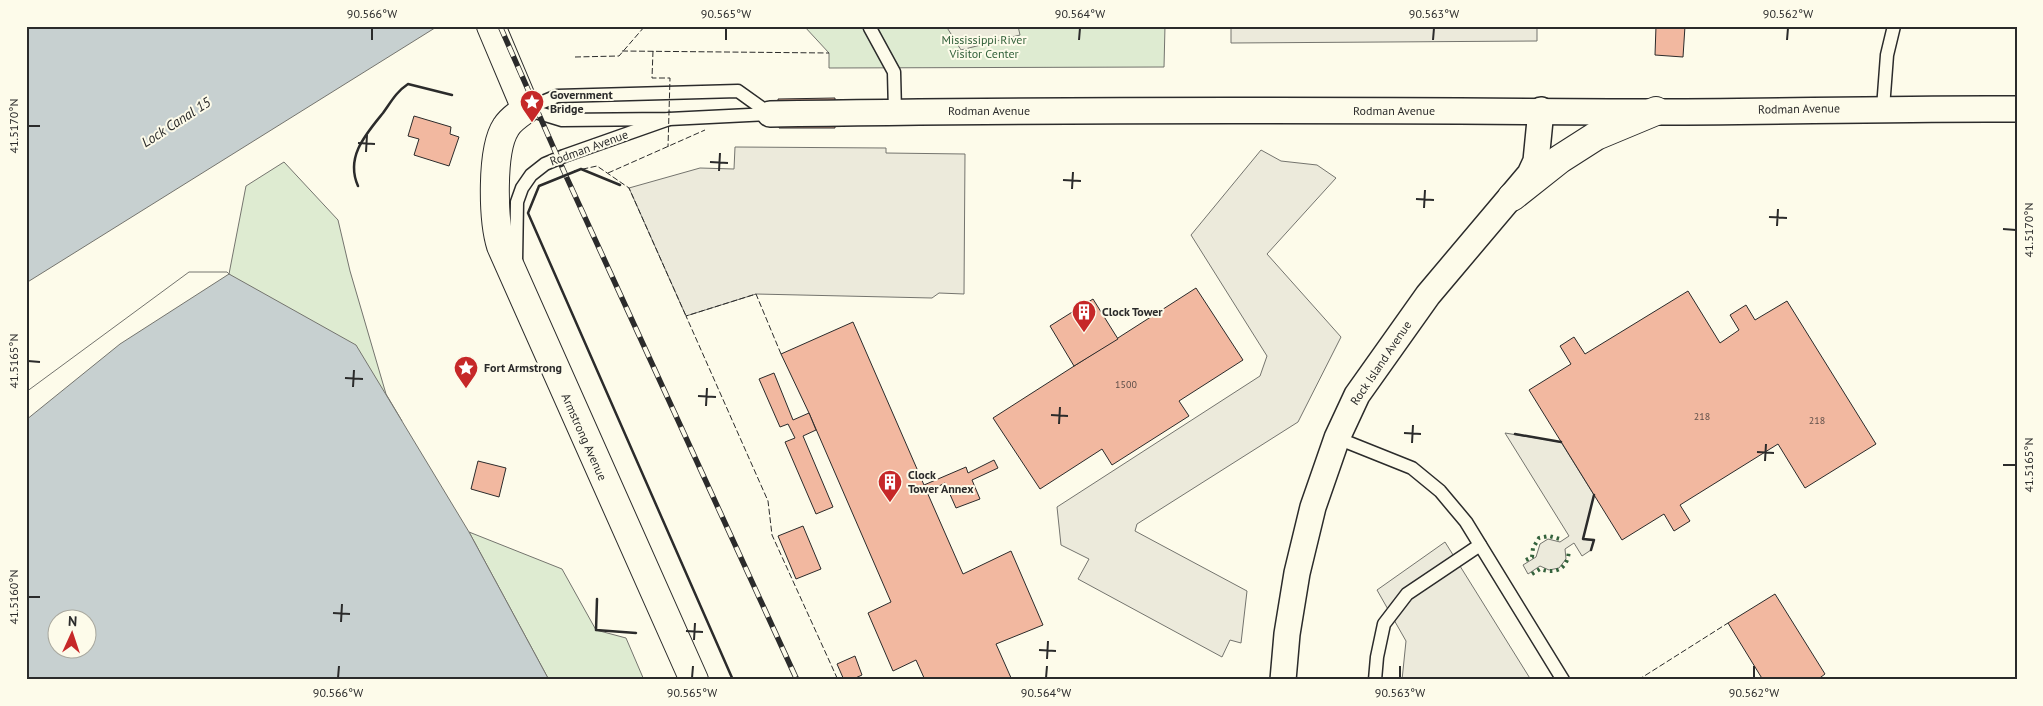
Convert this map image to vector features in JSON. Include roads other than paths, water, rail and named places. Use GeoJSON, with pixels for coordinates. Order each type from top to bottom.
{"type":"FeatureCollection","features":[{"type":"Feature","properties":{"kind":"street"},"geometry":{"type":"LineString","coordinates":[[491,26],[526,109]]}},
{"type":"Feature","properties":{"kind":"street","name":"Rodman Avenue"},"geometry":{"type":"LineString","coordinates":[[770,114],[1178,110],[1342,112],[1883,108],[2017,109]]}},
{"type":"Feature","properties":{"kind":"street","name":"Armstrong Avenue"},"geometry":{"type":"LineString","coordinates":[[526,109],[507,125],[497,150],[497,232],[516,282],[694,680]]}},
{"type":"Feature","properties":{"kind":"street","name":"Rock Island Avenue"},"geometry":{"type":"LineString","coordinates":[[1283,680],[1287,634],[1297,573],[1313,507],[1337,438],[1357,395],[1428,295],[1530,174],[1536,161],[1541,110]]}},
{"type":"Feature","properties":{"kind":"street"},"geometry":{"type":"LineString","coordinates":[[1512,197],[1560,159],[1596,136],[1656,111]]}},
{"type":"Feature","properties":{"kind":"lane"},"geometry":{"type":"LineString","coordinates":[[1883,108],[1886,55],[1894,26]]}},
{"type":"Feature","properties":{"kind":"lane"},"geometry":{"type":"LineString","coordinates":[[870,28],[894,72],[895,112]]}},
{"type":"Feature","properties":{"kind":"lane"},"geometry":{"type":"LineString","coordinates":[[526,109],[557,96],[738,92],[770,114]]}},
{"type":"Feature","properties":{"kind":"lane","name":"Rodman Avenue"},"geometry":{"type":"LineString","coordinates":[[526,109],[562,120],[669,119],[770,114]]}},
{"type":"Feature","properties":{"kind":"lane","name":"Rodman Avenue"},"geometry":{"type":"LineString","coordinates":[[516,282],[517,202],[522,188],[531,175],[545,164],[564,156],[669,119]]}},
{"type":"Feature","properties":{"kind":"lane"},"geometry":{"type":"LineString","coordinates":[[1337,438],[1412,468],[1440,491],[1466,522],[1563,680]]}},
{"type":"Feature","properties":{"kind":"lane"},"geometry":{"type":"LineString","coordinates":[[1375,680],[1376,657],[1384,624],[1407,594],[1480,545]]}},
{"type":"Feature","properties":{"kind":"water","name":"Lock Canal 15"},"geometry":{"type":"Polygon","coordinates":[[[26,26],[438,26],[26,283],[26,26]]]}},
{"type":"Feature","properties":{"kind":"water"},"geometry":{"type":"Polygon","coordinates":[[[191,274],[229,274],[356,345],[469,532],[549,680],[26,680],[26,395],[191,274]]]}},
{"type":"Feature","properties":{"kind":"railway"},"geometry":{"type":"LineString","coordinates":[[500,26],[566,176],[797,680]]}},
{"type":"Feature","properties":{"kind":"place","name":"Government Bridge"},"geometry":{"type":"Point","coordinates":[532,123]}},
{"type":"Feature","properties":{"kind":"place","name":"Clock Tower"},"geometry":{"type":"Point","coordinates":[1084,333]}},
{"type":"Feature","properties":{"kind":"place","name":"Fort Armstrong"},"geometry":{"type":"Point","coordinates":[466,389]}},
{"type":"Feature","properties":{"kind":"place","name":"Clock Tower Annex"},"geometry":{"type":"Point","coordinates":[890,503]}},
{"type":"Feature","properties":{"kind":"park label","name":"Mississippi River Visitor Center"},"geometry":{"type":"Point","coordinates":[984,47]}}]}
